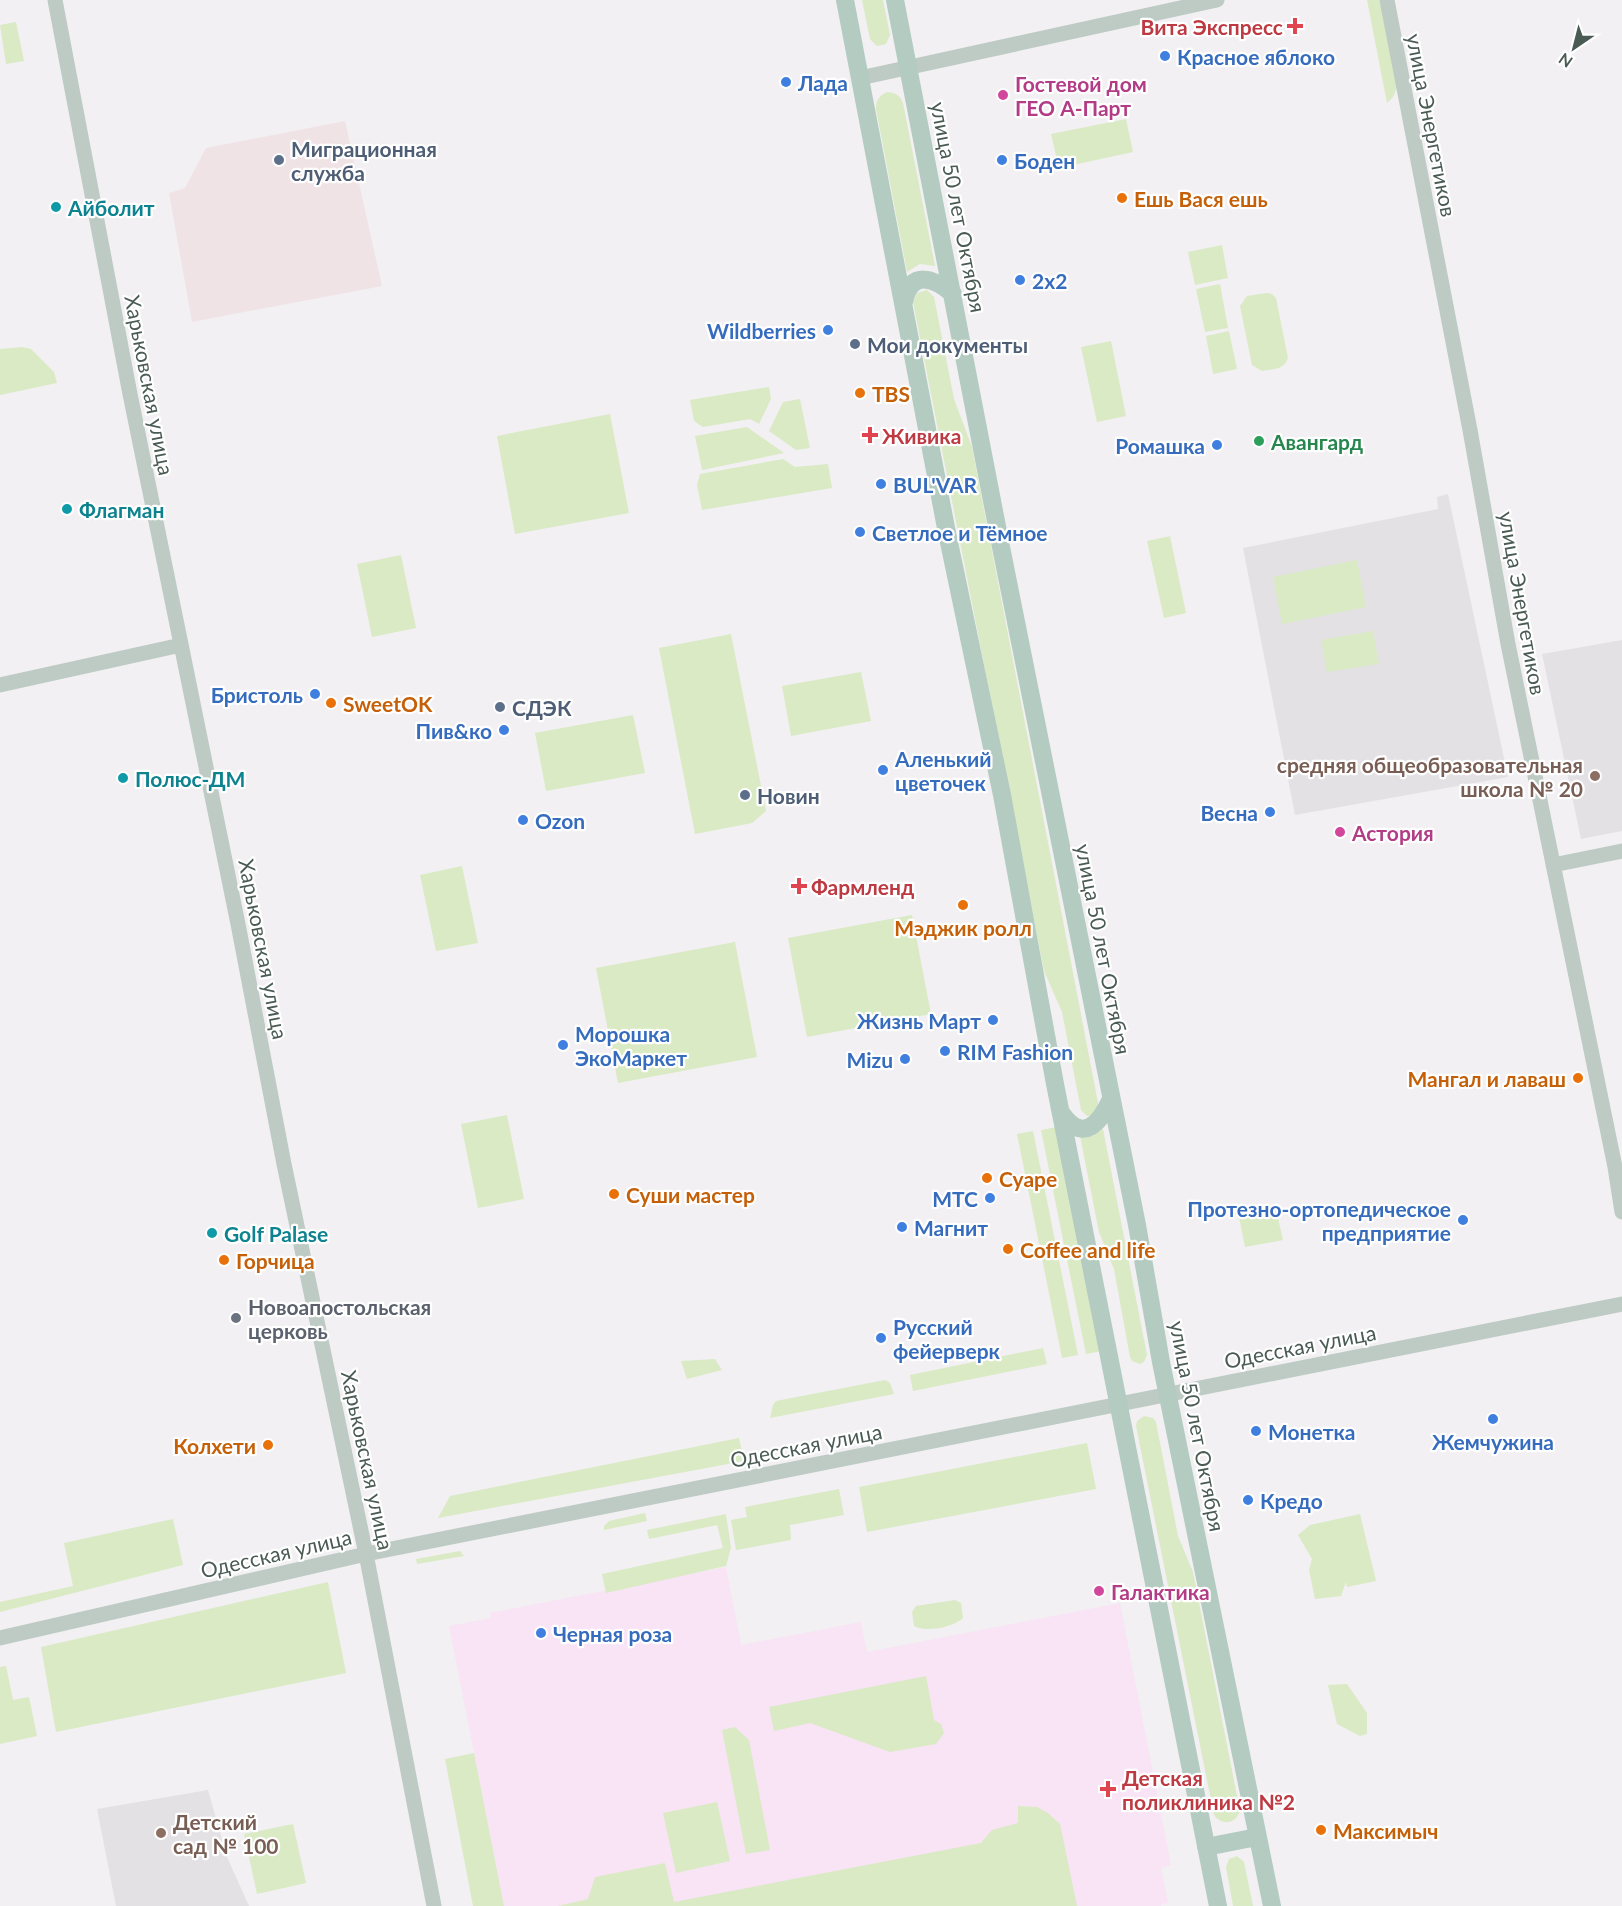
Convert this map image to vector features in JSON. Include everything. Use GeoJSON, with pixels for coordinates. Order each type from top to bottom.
{"type":"FeatureCollection","features":[{"type":"Feature","properties":{"kind":"main road"},"geometry":{"type":"LineString","coordinates":[[845,0],[948,538],[1002,795],[1118,1403],[1218,1906]]}},
{"type":"Feature","properties":{"kind":"main road","name":"улица 50 лет Октября"},"geometry":{"type":"LineString","coordinates":[[895,0],[1168,1393],[1272,1906]]}},
{"type":"Feature","properties":{"kind":"main road"},"geometry":{"type":"LineString","coordinates":[[904,302],[906,291],[913,283],[923,279],[934,280],[953,294]]}},
{"type":"Feature","properties":{"kind":"main road"},"geometry":{"type":"LineString","coordinates":[[1062,1114],[1068,1123],[1077,1128],[1088,1128],[1098,1123],[1111,1100]]}},
{"type":"Feature","properties":{"kind":"main road"},"geometry":{"type":"LineString","coordinates":[[1206,1847],[1257,1838]]}},
{"type":"Feature","properties":{"kind":"street","name":"Харьковская улица"},"geometry":{"type":"LineString","coordinates":[[55,0],[130,394],[284,1164],[366,1554],[434,1906]]}},
{"type":"Feature","properties":{"kind":"street"},"geometry":{"type":"LineString","coordinates":[[860,78],[1217,0]]}},
{"type":"Feature","properties":{"kind":"street","name":"улица Энергетиков"},"geometry":{"type":"LineString","coordinates":[[1386,0],[1470,430],[1508,644],[1615,1167],[1622,1212]]}},
{"type":"Feature","properties":{"kind":"street"},"geometry":{"type":"LineString","coordinates":[[0,685],[181,645]]}},
{"type":"Feature","properties":{"kind":"street"},"geometry":{"type":"LineString","coordinates":[[1553,865],[1622,851]]}},
{"type":"Feature","properties":{"kind":"street","name":"Одесская улица"},"geometry":{"type":"LineString","coordinates":[[0,1638],[366,1554],[1622,1304]]}},
{"type":"Feature","properties":{"kind":"shaded area"},"geometry":{"type":"Polygon","coordinates":[[[345,121],[382,286],[192,322],[169,193],[185,188],[206,148],[345,121]]]}},
{"type":"Feature","properties":{"kind":"shaded area"},"geometry":{"type":"Polygon","coordinates":[[[1448,494],[1508,777],[1295,815],[1243,548],[1438,509],[1437,497],[1448,494]]]}},
{"type":"Feature","properties":{"kind":"shaded area","name":"средняя общеобразовательная школа № 20"},"geometry":{"type":"Polygon","coordinates":[[[1622,640],[1622,831],[1581,839],[1542,654],[1622,640]]]}},
{"type":"Feature","properties":{"kind":"shaded area"},"geometry":{"type":"Polygon","coordinates":[[[726,1567],[741,1645],[861,1622],[867,1652],[1120,1603],[1171,1865],[1161,1868],[1168,1903],[1161,1904],[1161,1906],[504,1906],[449,1626],[491,1618],[490,1613],[726,1567]]]}},
{"type":"Feature","properties":{"kind":"shaded area","name":"Детский сад № 100"},"geometry":{"type":"Polygon","coordinates":[[[208,1790],[227,1857],[249,1906],[116,1906],[97,1809],[208,1790]]]}},
{"type":"Feature","properties":{"kind":"green space"},"geometry":{"type":"Polygon","coordinates":[[[862,0],[883,0],[890,35],[886,44],[877,46],[870,39],[862,0]]]}},
{"type":"Feature","properties":{"kind":"green space"},"geometry":{"type":"Polygon","coordinates":[[[1367,0],[1379,0],[1382,9],[1397,88],[1387,103],[1367,0]]]}},
{"type":"Feature","properties":{"kind":"green space"},"geometry":{"type":"Polygon","coordinates":[[[16,22],[24,61],[6,64],[0,25],[16,22]]]}},
{"type":"Feature","properties":{"kind":"green space"},"geometry":{"type":"Polygon","coordinates":[[[887,92],[897,95],[903,103],[935,266],[920,264],[907,272],[876,109],[878,99],[887,92]]]}},
{"type":"Feature","properties":{"kind":"green space"},"geometry":{"type":"Polygon","coordinates":[[[1126,119],[1133,152],[1059,168],[1051,134],[1126,119]]]}},
{"type":"Feature","properties":{"kind":"green space"},"geometry":{"type":"Polygon","coordinates":[[[1222,245],[1228,278],[1195,285],[1188,252],[1222,245]]]}},
{"type":"Feature","properties":{"kind":"green space"},"geometry":{"type":"Polygon","coordinates":[[[1220,284],[1228,328],[1205,332],[1196,289],[1220,284]]]}},
{"type":"Feature","properties":{"kind":"green space"},"geometry":{"type":"Polygon","coordinates":[[[927,290],[934,297],[954,399],[972,447],[1099,1108],[1091,1116],[1087,1116],[1081,1110],[1062,1012],[1044,971],[913,302],[917,293],[927,290]]]}},
{"type":"Feature","properties":{"kind":"green space"},"geometry":{"type":"Polygon","coordinates":[[[1267,293],[1276,298],[1288,358],[1281,367],[1262,371],[1252,365],[1240,306],[1247,296],[1267,293]]]}},
{"type":"Feature","properties":{"kind":"green space"},"geometry":{"type":"Polygon","coordinates":[[[1229,331],[1237,369],[1213,374],[1206,336],[1229,331]]]}},
{"type":"Feature","properties":{"kind":"green space"},"geometry":{"type":"Polygon","coordinates":[[[1111,341],[1126,416],[1097,422],[1081,347],[1111,341]]]}},
{"type":"Feature","properties":{"kind":"green space"},"geometry":{"type":"Polygon","coordinates":[[[22,347],[31,349],[54,372],[57,383],[0,395],[0,349],[22,347]]]}},
{"type":"Feature","properties":{"kind":"green space"},"geometry":{"type":"Polygon","coordinates":[[[769,387],[771,399],[759,424],[750,419],[703,427],[694,421],[690,400],[769,387]]]}},
{"type":"Feature","properties":{"kind":"green space"},"geometry":{"type":"Polygon","coordinates":[[[800,399],[810,448],[796,450],[769,431],[783,402],[800,399]]]}},
{"type":"Feature","properties":{"kind":"green space"},"geometry":{"type":"Polygon","coordinates":[[[610,414],[629,513],[515,534],[497,436],[610,414]]]}},
{"type":"Feature","properties":{"kind":"green space"},"geometry":{"type":"Polygon","coordinates":[[[747,427],[784,453],[702,470],[695,436],[747,427]]]}},
{"type":"Feature","properties":{"kind":"green space"},"geometry":{"type":"Polygon","coordinates":[[[783,459],[795,467],[828,464],[832,488],[702,510],[697,485],[700,474],[783,459]]]}},
{"type":"Feature","properties":{"kind":"green space"},"geometry":{"type":"Polygon","coordinates":[[[1170,536],[1186,613],[1164,618],[1147,541],[1170,536]]]}},
{"type":"Feature","properties":{"kind":"green space"},"geometry":{"type":"Polygon","coordinates":[[[401,555],[416,628],[372,637],[357,564],[401,555]]]}},
{"type":"Feature","properties":{"kind":"green space"},"geometry":{"type":"Polygon","coordinates":[[[1357,560],[1366,607],[1282,624],[1273,577],[1357,560]]]}},
{"type":"Feature","properties":{"kind":"green space"},"geometry":{"type":"Polygon","coordinates":[[[1373,631],[1379,664],[1327,672],[1321,640],[1373,631]]]}},
{"type":"Feature","properties":{"kind":"green space"},"geometry":{"type":"Polygon","coordinates":[[[731,634],[766,811],[752,823],[695,834],[659,648],[731,634]]]}},
{"type":"Feature","properties":{"kind":"green space"},"geometry":{"type":"Polygon","coordinates":[[[861,672],[871,721],[791,736],[782,686],[861,672]]]}},
{"type":"Feature","properties":{"kind":"green space"},"geometry":{"type":"Polygon","coordinates":[[[633,715],[645,773],[546,791],[535,733],[633,715]]]}},
{"type":"Feature","properties":{"kind":"green space"},"geometry":{"type":"Polygon","coordinates":[[[462,866],[478,943],[436,951],[420,875],[462,866]]]}},
{"type":"Feature","properties":{"kind":"green space"},"geometry":{"type":"Polygon","coordinates":[[[912,915],[931,1014],[807,1037],[788,938],[912,915]]]}},
{"type":"Feature","properties":{"kind":"green space"},"geometry":{"type":"Polygon","coordinates":[[[735,942],[757,1057],[618,1083],[596,968],[735,942]]]}},
{"type":"Feature","properties":{"kind":"green space"},"geometry":{"type":"Polygon","coordinates":[[[507,1115],[524,1199],[478,1208],[461,1124],[507,1115]]]}},
{"type":"Feature","properties":{"kind":"green space"},"geometry":{"type":"Polygon","coordinates":[[[1057,1127],[1102,1351],[1086,1354],[1041,1130],[1057,1127]]]}},
{"type":"Feature","properties":{"kind":"green space"},"geometry":{"type":"Polygon","coordinates":[[[1103,1129],[1147,1355],[1144,1362],[1140,1364],[1132,1361],[1130,1357],[1114,1269],[1099,1232],[1080,1136],[1093,1136],[1103,1129]]]}},
{"type":"Feature","properties":{"kind":"green space"},"geometry":{"type":"Polygon","coordinates":[[[1033,1131],[1078,1355],[1062,1358],[1017,1134],[1033,1131]]]}},
{"type":"Feature","properties":{"kind":"green space"},"geometry":{"type":"Polygon","coordinates":[[[1275,1205],[1283,1240],[1245,1247],[1238,1212],[1275,1205]]]}},
{"type":"Feature","properties":{"kind":"green space"},"geometry":{"type":"Polygon","coordinates":[[[1043,1348],[1047,1364],[913,1391],[910,1375],[1043,1348]]]}},
{"type":"Feature","properties":{"kind":"green space"},"geometry":{"type":"Polygon","coordinates":[[[715,1359],[722,1370],[687,1379],[681,1361],[715,1359]]]}},
{"type":"Feature","properties":{"kind":"green space"},"geometry":{"type":"Polygon","coordinates":[[[885,1380],[890,1383],[894,1394],[770,1418],[776,1401],[885,1380]]]}},
{"type":"Feature","properties":{"kind":"green space"},"geometry":{"type":"Polygon","coordinates":[[[1144,1416],[1153,1418],[1156,1422],[1178,1536],[1193,1572],[1240,1811],[1235,1819],[1228,1822],[1217,1819],[1214,1815],[1136,1426],[1137,1421],[1144,1416]]]}},
{"type":"Feature","properties":{"kind":"green space"},"geometry":{"type":"Polygon","coordinates":[[[739,1438],[744,1461],[438,1518],[450,1496],[739,1438]]]}},
{"type":"Feature","properties":{"kind":"green space"},"geometry":{"type":"Polygon","coordinates":[[[1087,1443],[1096,1489],[867,1532],[859,1487],[1087,1443]]]}},
{"type":"Feature","properties":{"kind":"green space"},"geometry":{"type":"Polygon","coordinates":[[[839,1489],[844,1515],[790,1525],[791,1540],[736,1550],[731,1520],[747,1517],[745,1507],[839,1489]]]}},
{"type":"Feature","properties":{"kind":"green space"},"geometry":{"type":"Polygon","coordinates":[[[645,1513],[647,1521],[604,1530],[604,1526],[609,1521],[645,1513]]]}},
{"type":"Feature","properties":{"kind":"green space"},"geometry":{"type":"Polygon","coordinates":[[[726,1514],[731,1548],[726,1566],[606,1593],[602,1574],[723,1548],[717,1525],[649,1539],[647,1530],[726,1514]]]}},
{"type":"Feature","properties":{"kind":"green space"},"geometry":{"type":"Polygon","coordinates":[[[1360,1514],[1376,1581],[1347,1587],[1346,1582],[1341,1596],[1315,1599],[1309,1570],[1312,1559],[1298,1535],[1310,1525],[1360,1514]]]}},
{"type":"Feature","properties":{"kind":"green space"},"geometry":{"type":"Polygon","coordinates":[[[173,1519],[183,1565],[0,1612],[0,1602],[73,1586],[64,1543],[173,1519]]]}},
{"type":"Feature","properties":{"kind":"green space"},"geometry":{"type":"Polygon","coordinates":[[[460,1551],[464,1556],[417,1564],[416,1559],[460,1551]]]}},
{"type":"Feature","properties":{"kind":"green space"},"geometry":{"type":"Polygon","coordinates":[[[328,1582],[346,1673],[56,1732],[41,1647],[328,1582]]]}},
{"type":"Feature","properties":{"kind":"green space"},"geometry":{"type":"Polygon","coordinates":[[[955,1600],[961,1603],[963,1618],[959,1621],[932,1629],[914,1626],[912,1612],[916,1606],[955,1600]]]}},
{"type":"Feature","properties":{"kind":"green space"},"geometry":{"type":"Polygon","coordinates":[[[6,1666],[13,1700],[29,1697],[37,1736],[0,1744],[0,1667],[6,1666]]]}},
{"type":"Feature","properties":{"kind":"green space"},"geometry":{"type":"Polygon","coordinates":[[[926,1676],[934,1720],[941,1724],[944,1733],[936,1744],[890,1752],[810,1723],[774,1731],[769,1707],[926,1676]]]}},
{"type":"Feature","properties":{"kind":"green space"},"geometry":{"type":"Polygon","coordinates":[[[1347,1684],[1367,1713],[1367,1734],[1360,1736],[1337,1724],[1328,1685],[1347,1684]]]}},
{"type":"Feature","properties":{"kind":"green space"},"geometry":{"type":"Polygon","coordinates":[[[735,1727],[749,1740],[770,1850],[746,1854],[722,1730],[735,1727]]]}},
{"type":"Feature","properties":{"kind":"green space"},"geometry":{"type":"Polygon","coordinates":[[[474,1753],[504,1906],[473,1906],[445,1759],[474,1753]]]}},
{"type":"Feature","properties":{"kind":"green space"},"geometry":{"type":"Polygon","coordinates":[[[717,1802],[730,1861],[676,1873],[663,1813],[717,1802]]]}},
{"type":"Feature","properties":{"kind":"green space"},"geometry":{"type":"Polygon","coordinates":[[[1018,1806],[1037,1807],[1060,1824],[1077,1906],[558,1906],[588,1899],[595,1877],[665,1863],[674,1902],[981,1843],[992,1830],[1018,1823],[1018,1806]]]}},
{"type":"Feature","properties":{"kind":"green space"},"geometry":{"type":"Polygon","coordinates":[[[293,1824],[306,1883],[257,1894],[244,1834],[293,1824]]]}},
{"type":"Feature","properties":{"kind":"green space"},"geometry":{"type":"Polygon","coordinates":[[[1237,1856],[1244,1862],[1253,1906],[1233,1906],[1226,1867],[1229,1859],[1237,1856]]]}},
{"type":"Feature","properties":{"kind":"place","name":"Вита Экспресс"},"geometry":{"type":"Point","coordinates":[1295,26]}},
{"type":"Feature","properties":{"kind":"place","name":"Красное яблоко"},"geometry":{"type":"Point","coordinates":[1165,56]}},
{"type":"Feature","properties":{"kind":"place","name":"Лада"},"geometry":{"type":"Point","coordinates":[786,82]}},
{"type":"Feature","properties":{"kind":"place","name":"Гостевой дом ГЕО А-Парт"},"geometry":{"type":"Point","coordinates":[1003,95]}},
{"type":"Feature","properties":{"kind":"place","name":"Миграционная служба"},"geometry":{"type":"Point","coordinates":[279,160]}},
{"type":"Feature","properties":{"kind":"place","name":"Боден"},"geometry":{"type":"Point","coordinates":[1002,160]}},
{"type":"Feature","properties":{"kind":"place","name":"Ешь Вася ешь"},"geometry":{"type":"Point","coordinates":[1122,198]}},
{"type":"Feature","properties":{"kind":"place","name":"Айболит"},"geometry":{"type":"Point","coordinates":[56,207]}},
{"type":"Feature","properties":{"kind":"place","name":"2х2"},"geometry":{"type":"Point","coordinates":[1020,280]}},
{"type":"Feature","properties":{"kind":"place","name":"Wildberries"},"geometry":{"type":"Point","coordinates":[828,330]}},
{"type":"Feature","properties":{"kind":"place","name":"Мои документы"},"geometry":{"type":"Point","coordinates":[855,344]}},
{"type":"Feature","properties":{"kind":"place","name":"TBS"},"geometry":{"type":"Point","coordinates":[860,393]}},
{"type":"Feature","properties":{"kind":"place","name":"Живика"},"geometry":{"type":"Point","coordinates":[870,435]}},
{"type":"Feature","properties":{"kind":"place","name":"Авангард"},"geometry":{"type":"Point","coordinates":[1259,441]}},
{"type":"Feature","properties":{"kind":"place","name":"Ромашка"},"geometry":{"type":"Point","coordinates":[1217,445]}},
{"type":"Feature","properties":{"kind":"place","name":"BUL'VAR"},"geometry":{"type":"Point","coordinates":[881,484]}},
{"type":"Feature","properties":{"kind":"place","name":"Флагман"},"geometry":{"type":"Point","coordinates":[67,509]}},
{"type":"Feature","properties":{"kind":"place","name":"Светлое и Тёмное"},"geometry":{"type":"Point","coordinates":[860,532]}},
{"type":"Feature","properties":{"kind":"place","name":"Бристоль"},"geometry":{"type":"Point","coordinates":[315,694]}},
{"type":"Feature","properties":{"kind":"place","name":"SweetOK"},"geometry":{"type":"Point","coordinates":[331,703]}},
{"type":"Feature","properties":{"kind":"place","name":"СДЭК"},"geometry":{"type":"Point","coordinates":[500,707]}},
{"type":"Feature","properties":{"kind":"place","name":"Пив&ко"},"geometry":{"type":"Point","coordinates":[504,730]}},
{"type":"Feature","properties":{"kind":"place","name":"Аленький цветочек"},"geometry":{"type":"Point","coordinates":[883,770]}},
{"type":"Feature","properties":{"kind":"place","name":"средняя общеобразовательная школа № 20"},"geometry":{"type":"Point","coordinates":[1595,776]}},
{"type":"Feature","properties":{"kind":"place","name":"Полюс-ДМ"},"geometry":{"type":"Point","coordinates":[123,778]}},
{"type":"Feature","properties":{"kind":"place","name":"Новин"},"geometry":{"type":"Point","coordinates":[745,795]}},
{"type":"Feature","properties":{"kind":"place","name":"Весна"},"geometry":{"type":"Point","coordinates":[1270,812]}},
{"type":"Feature","properties":{"kind":"place","name":"Ozon"},"geometry":{"type":"Point","coordinates":[523,820]}},
{"type":"Feature","properties":{"kind":"place","name":"Астория"},"geometry":{"type":"Point","coordinates":[1340,832]}},
{"type":"Feature","properties":{"kind":"place","name":"Фармленд"},"geometry":{"type":"Point","coordinates":[799,886]}},
{"type":"Feature","properties":{"kind":"place","name":"Мэджик ролл"},"geometry":{"type":"Point","coordinates":[963,905]}},
{"type":"Feature","properties":{"kind":"place","name":"Жизнь Март"},"geometry":{"type":"Point","coordinates":[993,1020]}},
{"type":"Feature","properties":{"kind":"place","name":"Морошка ЭкоМаркет"},"geometry":{"type":"Point","coordinates":[563,1045]}},
{"type":"Feature","properties":{"kind":"place","name":"RIM Fashion"},"geometry":{"type":"Point","coordinates":[945,1051]}},
{"type":"Feature","properties":{"kind":"place","name":"Mizu"},"geometry":{"type":"Point","coordinates":[905,1059]}},
{"type":"Feature","properties":{"kind":"place","name":"Мангал и лаваш"},"geometry":{"type":"Point","coordinates":[1578,1078]}},
{"type":"Feature","properties":{"kind":"place","name":"Суаре"},"geometry":{"type":"Point","coordinates":[987,1178]}},
{"type":"Feature","properties":{"kind":"place","name":"Суши мастер"},"geometry":{"type":"Point","coordinates":[614,1194]}},
{"type":"Feature","properties":{"kind":"place","name":"МТС"},"geometry":{"type":"Point","coordinates":[990,1198]}},
{"type":"Feature","properties":{"kind":"place","name":"Протезно-ортопедическое предприятие"},"geometry":{"type":"Point","coordinates":[1463,1220]}},
{"type":"Feature","properties":{"kind":"place","name":"Магнит"},"geometry":{"type":"Point","coordinates":[902,1227]}},
{"type":"Feature","properties":{"kind":"place","name":"Golf Palase"},"geometry":{"type":"Point","coordinates":[212,1233]}},
{"type":"Feature","properties":{"kind":"place","name":"Coffee and life"},"geometry":{"type":"Point","coordinates":[1008,1249]}},
{"type":"Feature","properties":{"kind":"place","name":"Горчица"},"geometry":{"type":"Point","coordinates":[224,1260]}},
{"type":"Feature","properties":{"kind":"place","name":"Новоапостольская церковь"},"geometry":{"type":"Point","coordinates":[236,1318]}},
{"type":"Feature","properties":{"kind":"place","name":"Русский фейерверк"},"geometry":{"type":"Point","coordinates":[881,1338]}},
{"type":"Feature","properties":{"kind":"place","name":"Жемчужина"},"geometry":{"type":"Point","coordinates":[1493,1419]}},
{"type":"Feature","properties":{"kind":"place","name":"Монетка"},"geometry":{"type":"Point","coordinates":[1256,1431]}},
{"type":"Feature","properties":{"kind":"place","name":"Колхети"},"geometry":{"type":"Point","coordinates":[268,1445]}},
{"type":"Feature","properties":{"kind":"place","name":"Кредо"},"geometry":{"type":"Point","coordinates":[1248,1500]}},
{"type":"Feature","properties":{"kind":"place","name":"Галактика"},"geometry":{"type":"Point","coordinates":[1099,1591]}},
{"type":"Feature","properties":{"kind":"place","name":"Черная роза"},"geometry":{"type":"Point","coordinates":[541,1633]}},
{"type":"Feature","properties":{"kind":"place","name":"Детская поликлиника №2"},"geometry":{"type":"Point","coordinates":[1108,1789]}},
{"type":"Feature","properties":{"kind":"place","name":"Максимыч"},"geometry":{"type":"Point","coordinates":[1321,1830]}},
{"type":"Feature","properties":{"kind":"place","name":"Детский сад № 100"},"geometry":{"type":"Point","coordinates":[161,1833]}}]}
